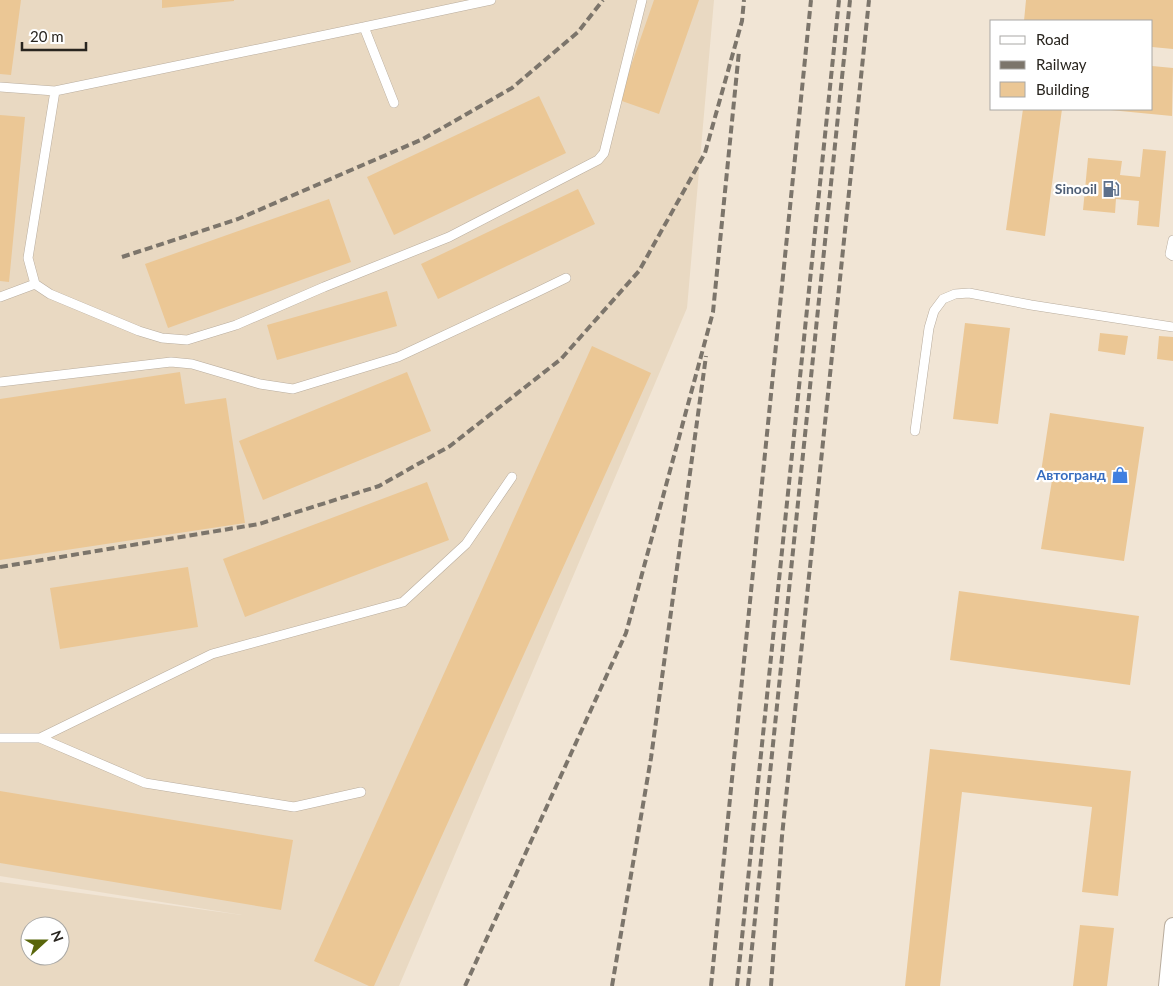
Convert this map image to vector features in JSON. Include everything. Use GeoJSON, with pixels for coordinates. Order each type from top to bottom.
{"type":"FeatureCollection","features":[{"type":"Feature","properties":{"kind":"street"},"geometry":{"type":"LineString","coordinates":[[1167,986],[1173,926]]}},
{"type":"Feature","properties":{"kind":"lane"},"geometry":{"type":"LineString","coordinates":[[0,87],[55,91],[491,0]]}},
{"type":"Feature","properties":{"kind":"lane"},"geometry":{"type":"LineString","coordinates":[[55,91],[28,258],[35,284],[50,294],[139,330],[162,338],[187,340],[236,326],[324,286],[449,237],[598,160],[604,153],[642,0]]}},
{"type":"Feature","properties":{"kind":"lane"},"geometry":{"type":"LineString","coordinates":[[364,27],[394,103]]}},
{"type":"Feature","properties":{"kind":"lane"},"geometry":{"type":"LineString","coordinates":[[1173,240],[1170,254],[1173,256]]}},
{"type":"Feature","properties":{"kind":"lane"},"geometry":{"type":"LineString","coordinates":[[0,382],[171,362],[192,364],[260,384],[293,389],[398,357],[566,278]]}},
{"type":"Feature","properties":{"kind":"lane"},"geometry":{"type":"LineString","coordinates":[[0,297],[35,284]]}},
{"type":"Feature","properties":{"kind":"lane"},"geometry":{"type":"LineString","coordinates":[[915,431],[929,328],[934,311],[943,299],[955,294],[969,293],[1031,305],[1173,327]]}},
{"type":"Feature","properties":{"kind":"lane"},"geometry":{"type":"LineString","coordinates":[[40,738],[212,654],[403,602],[466,544],[512,477]]}},
{"type":"Feature","properties":{"kind":"lane"},"geometry":{"type":"LineString","coordinates":[[0,738],[40,738],[145,783],[294,807],[361,792]]}},
{"type":"Feature","properties":{"kind":"shaded area"},"geometry":{"type":"Polygon","coordinates":[[[0,0],[714,0],[687,308],[399,986],[0,986],[0,882],[242,915],[0,876],[0,0]]]}},
{"type":"Feature","properties":{"kind":"building"},"geometry":{"type":"Polygon","coordinates":[[[0,0],[21,0],[11,75],[0,74],[0,0]]]}},
{"type":"Feature","properties":{"kind":"building"},"geometry":{"type":"Polygon","coordinates":[[[162,0],[234,0],[234,1],[162,8],[162,0]]]}},
{"type":"Feature","properties":{"kind":"building"},"geometry":{"type":"Polygon","coordinates":[[[654,0],[699,0],[659,114],[619,100],[654,0]]]}},
{"type":"Feature","properties":{"kind":"building"},"geometry":{"type":"Polygon","coordinates":[[[1026,0],[1173,0],[1173,49],[1153,47],[1153,20],[1024,20],[1026,0]]]}},
{"type":"Feature","properties":{"kind":"building"},"geometry":{"type":"Polygon","coordinates":[[[1153,66],[1173,68],[1172,116],[1110,110],[1153,110],[1153,66]]]}},
{"type":"Feature","properties":{"kind":"building"},"geometry":{"type":"Polygon","coordinates":[[[539,96],[566,153],[394,235],[367,177],[539,96]]]}},
{"type":"Feature","properties":{"kind":"building"},"geometry":{"type":"Polygon","coordinates":[[[1023,110],[1062,110],[1045,236],[1006,230],[1023,110]]]}},
{"type":"Feature","properties":{"kind":"building"},"geometry":{"type":"Polygon","coordinates":[[[0,115],[25,117],[9,282],[0,281],[0,115]]]}},
{"type":"Feature","properties":{"kind":"building"},"geometry":{"type":"Polygon","coordinates":[[[1143,149],[1166,151],[1159,227],[1137,225],[1139,201],[1116,199],[1115,213],[1083,210],[1088,158],[1122,161],[1120,175],[1140,177],[1143,149]]]}},
{"type":"Feature","properties":{"kind":"building"},"geometry":{"type":"Polygon","coordinates":[[[578,189],[595,224],[438,299],[421,264],[578,189]]]}},
{"type":"Feature","properties":{"kind":"building"},"geometry":{"type":"Polygon","coordinates":[[[329,199],[351,262],[168,328],[145,264],[329,199]]]}},
{"type":"Feature","properties":{"kind":"building"},"geometry":{"type":"Polygon","coordinates":[[[387,291],[397,326],[277,360],[267,325],[387,291]]]}},
{"type":"Feature","properties":{"kind":"building"},"geometry":{"type":"Polygon","coordinates":[[[965,323],[1010,328],[998,424],[953,419],[965,323]]]}},
{"type":"Feature","properties":{"kind":"building"},"geometry":{"type":"Polygon","coordinates":[[[1100,333],[1128,336],[1125,355],[1098,351],[1100,333]]]}},
{"type":"Feature","properties":{"kind":"building"},"geometry":{"type":"Polygon","coordinates":[[[1159,336],[1173,337],[1173,361],[1157,359],[1159,336]]]}},
{"type":"Feature","properties":{"kind":"building"},"geometry":{"type":"Polygon","coordinates":[[[592,346],[651,373],[374,986],[369,986],[314,961],[592,346]]]}},
{"type":"Feature","properties":{"kind":"building"},"geometry":{"type":"Polygon","coordinates":[[[180,372],[185,404],[226,398],[245,523],[0,560],[0,399],[180,372]]]}},
{"type":"Feature","properties":{"kind":"building"},"geometry":{"type":"Polygon","coordinates":[[[407,372],[431,431],[263,500],[239,441],[407,372]]]}},
{"type":"Feature","properties":{"kind":"building"},"geometry":{"type":"Polygon","coordinates":[[[1050,413],[1144,427],[1124,561],[1041,549],[1053,474],[1041,472],[1050,413]]]}},
{"type":"Feature","properties":{"kind":"building"},"geometry":{"type":"Polygon","coordinates":[[[427,482],[449,540],[245,617],[223,559],[427,482]]]}},
{"type":"Feature","properties":{"kind":"building"},"geometry":{"type":"Polygon","coordinates":[[[188,567],[198,627],[60,649],[50,588],[188,567]]]}},
{"type":"Feature","properties":{"kind":"building"},"geometry":{"type":"Polygon","coordinates":[[[959,591],[1139,616],[1130,685],[950,660],[959,591]]]}},
{"type":"Feature","properties":{"kind":"building"},"geometry":{"type":"Polygon","coordinates":[[[930,749],[1131,771],[1118,896],[1082,892],[1092,807],[962,792],[940,986],[905,986],[930,749]]]}},
{"type":"Feature","properties":{"kind":"building"},"geometry":{"type":"Polygon","coordinates":[[[0,791],[293,840],[281,910],[0,863],[0,791]]]}},
{"type":"Feature","properties":{"kind":"building"},"geometry":{"type":"Polygon","coordinates":[[[1080,925],[1114,928],[1107,986],[1073,986],[1080,925]]]}},
{"type":"Feature","properties":{"kind":"railway"},"geometry":{"type":"LineString","coordinates":[[122,257],[238,219],[423,139],[512,88],[578,32],[603,0]]}},
{"type":"Feature","properties":{"kind":"railway"},"geometry":{"type":"LineString","coordinates":[[0,567],[259,524],[379,486],[450,446],[561,359],[639,271],[705,153],[742,21],[744,0]]}},
{"type":"Feature","properties":{"kind":"railway"},"geometry":{"type":"LineString","coordinates":[[711,986],[811,0]]}},
{"type":"Feature","properties":{"kind":"railway"},"geometry":{"type":"LineString","coordinates":[[737,986],[839,0]]}},
{"type":"Feature","properties":{"kind":"railway"},"geometry":{"type":"LineString","coordinates":[[748,986],[850,0]]}},
{"type":"Feature","properties":{"kind":"railway"},"geometry":{"type":"LineString","coordinates":[[771,986],[782,836],[869,0]]}},
{"type":"Feature","properties":{"kind":"railway"},"geometry":{"type":"LineString","coordinates":[[465,986],[626,633],[713,312],[739,51]]}},
{"type":"Feature","properties":{"kind":"railway"},"geometry":{"type":"LineString","coordinates":[[612,986],[651,758],[706,356]]}},
{"type":"Feature","properties":{"kind":"place","name":"Sinooil"},"geometry":{"type":"Point","coordinates":[1111,189]}},
{"type":"Feature","properties":{"kind":"place","name":"Автогранд"},"geometry":{"type":"Point","coordinates":[1120,475]}}]}
